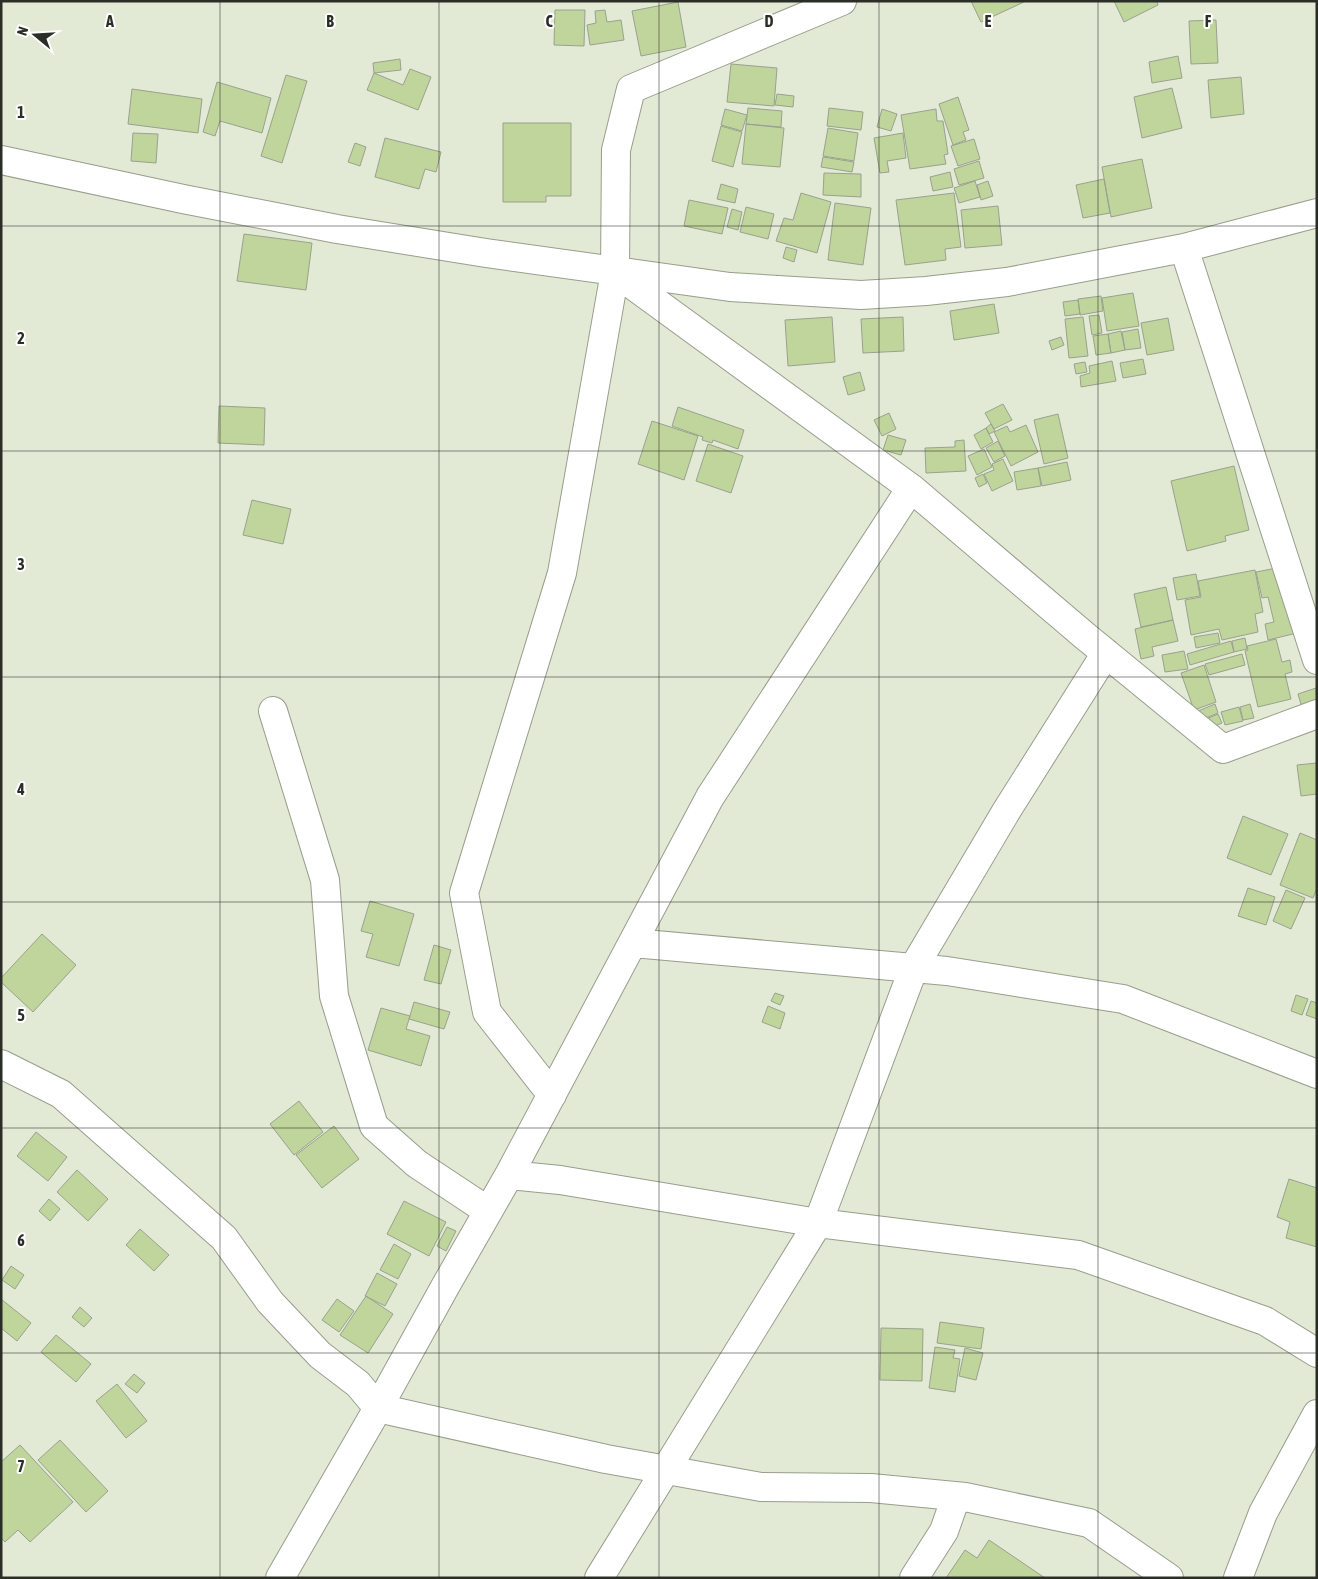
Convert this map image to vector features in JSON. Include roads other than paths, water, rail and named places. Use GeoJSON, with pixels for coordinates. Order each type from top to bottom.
{"type":"FeatureCollection","features":[{"type":"Feature","properties":{"kind":"street"},"geometry":{"type":"LineString","coordinates":[[552,1094],[487,1012],[464,892],[562,573],[615,272],[616,150],[631,89],[842,1]]}},
{"type":"Feature","properties":{"kind":"street"},"geometry":{"type":"LineString","coordinates":[[1,160],[183,200],[337,229],[615,272],[730,287],[861,295],[926,291],[1007,282],[1184,248],[1317,213]]}},
{"type":"Feature","properties":{"kind":"street"},"geometry":{"type":"LineString","coordinates":[[1184,248],[1317,660]]}},
{"type":"Feature","properties":{"kind":"street"},"geometry":{"type":"LineString","coordinates":[[615,272],[911,488],[1223,749],[1317,714]]}},
{"type":"Feature","properties":{"kind":"street"},"geometry":{"type":"LineString","coordinates":[[280,1578],[509,1175],[710,797],[911,488]]}},
{"type":"Feature","properties":{"kind":"street"},"geometry":{"type":"LineString","coordinates":[[598,1578],[818,1223],[914,967],[1007,810],[1106,653]]}},
{"type":"Feature","properties":{"kind":"street"},"geometry":{"type":"LineString","coordinates":[[273,711],[326,880],[334,996],[374,1126],[417,1164],[488,1211]]}},
{"type":"Feature","properties":{"kind":"street"},"geometry":{"type":"LineString","coordinates":[[633,943],[946,970],[1123,999],[1317,1074]]}},
{"type":"Feature","properties":{"kind":"street"},"geometry":{"type":"LineString","coordinates":[[1,1064],[61,1094],[224,1238],[270,1302],[320,1355],[358,1384],[378,1408],[606,1459],[761,1487],[871,1488],[956,1497],[1089,1523],[1169,1578]]}},
{"type":"Feature","properties":{"kind":"street"},"geometry":{"type":"LineString","coordinates":[[509,1175],[560,1180],[818,1223],[1078,1255],[1265,1321],[1317,1354]]}},
{"type":"Feature","properties":{"kind":"street"},"geometry":{"type":"LineString","coordinates":[[1238,1578],[1263,1513],[1317,1414]]}},
{"type":"Feature","properties":{"kind":"street"},"geometry":{"type":"LineString","coordinates":[[914,1578],[944,1531],[956,1497]]}}]}
